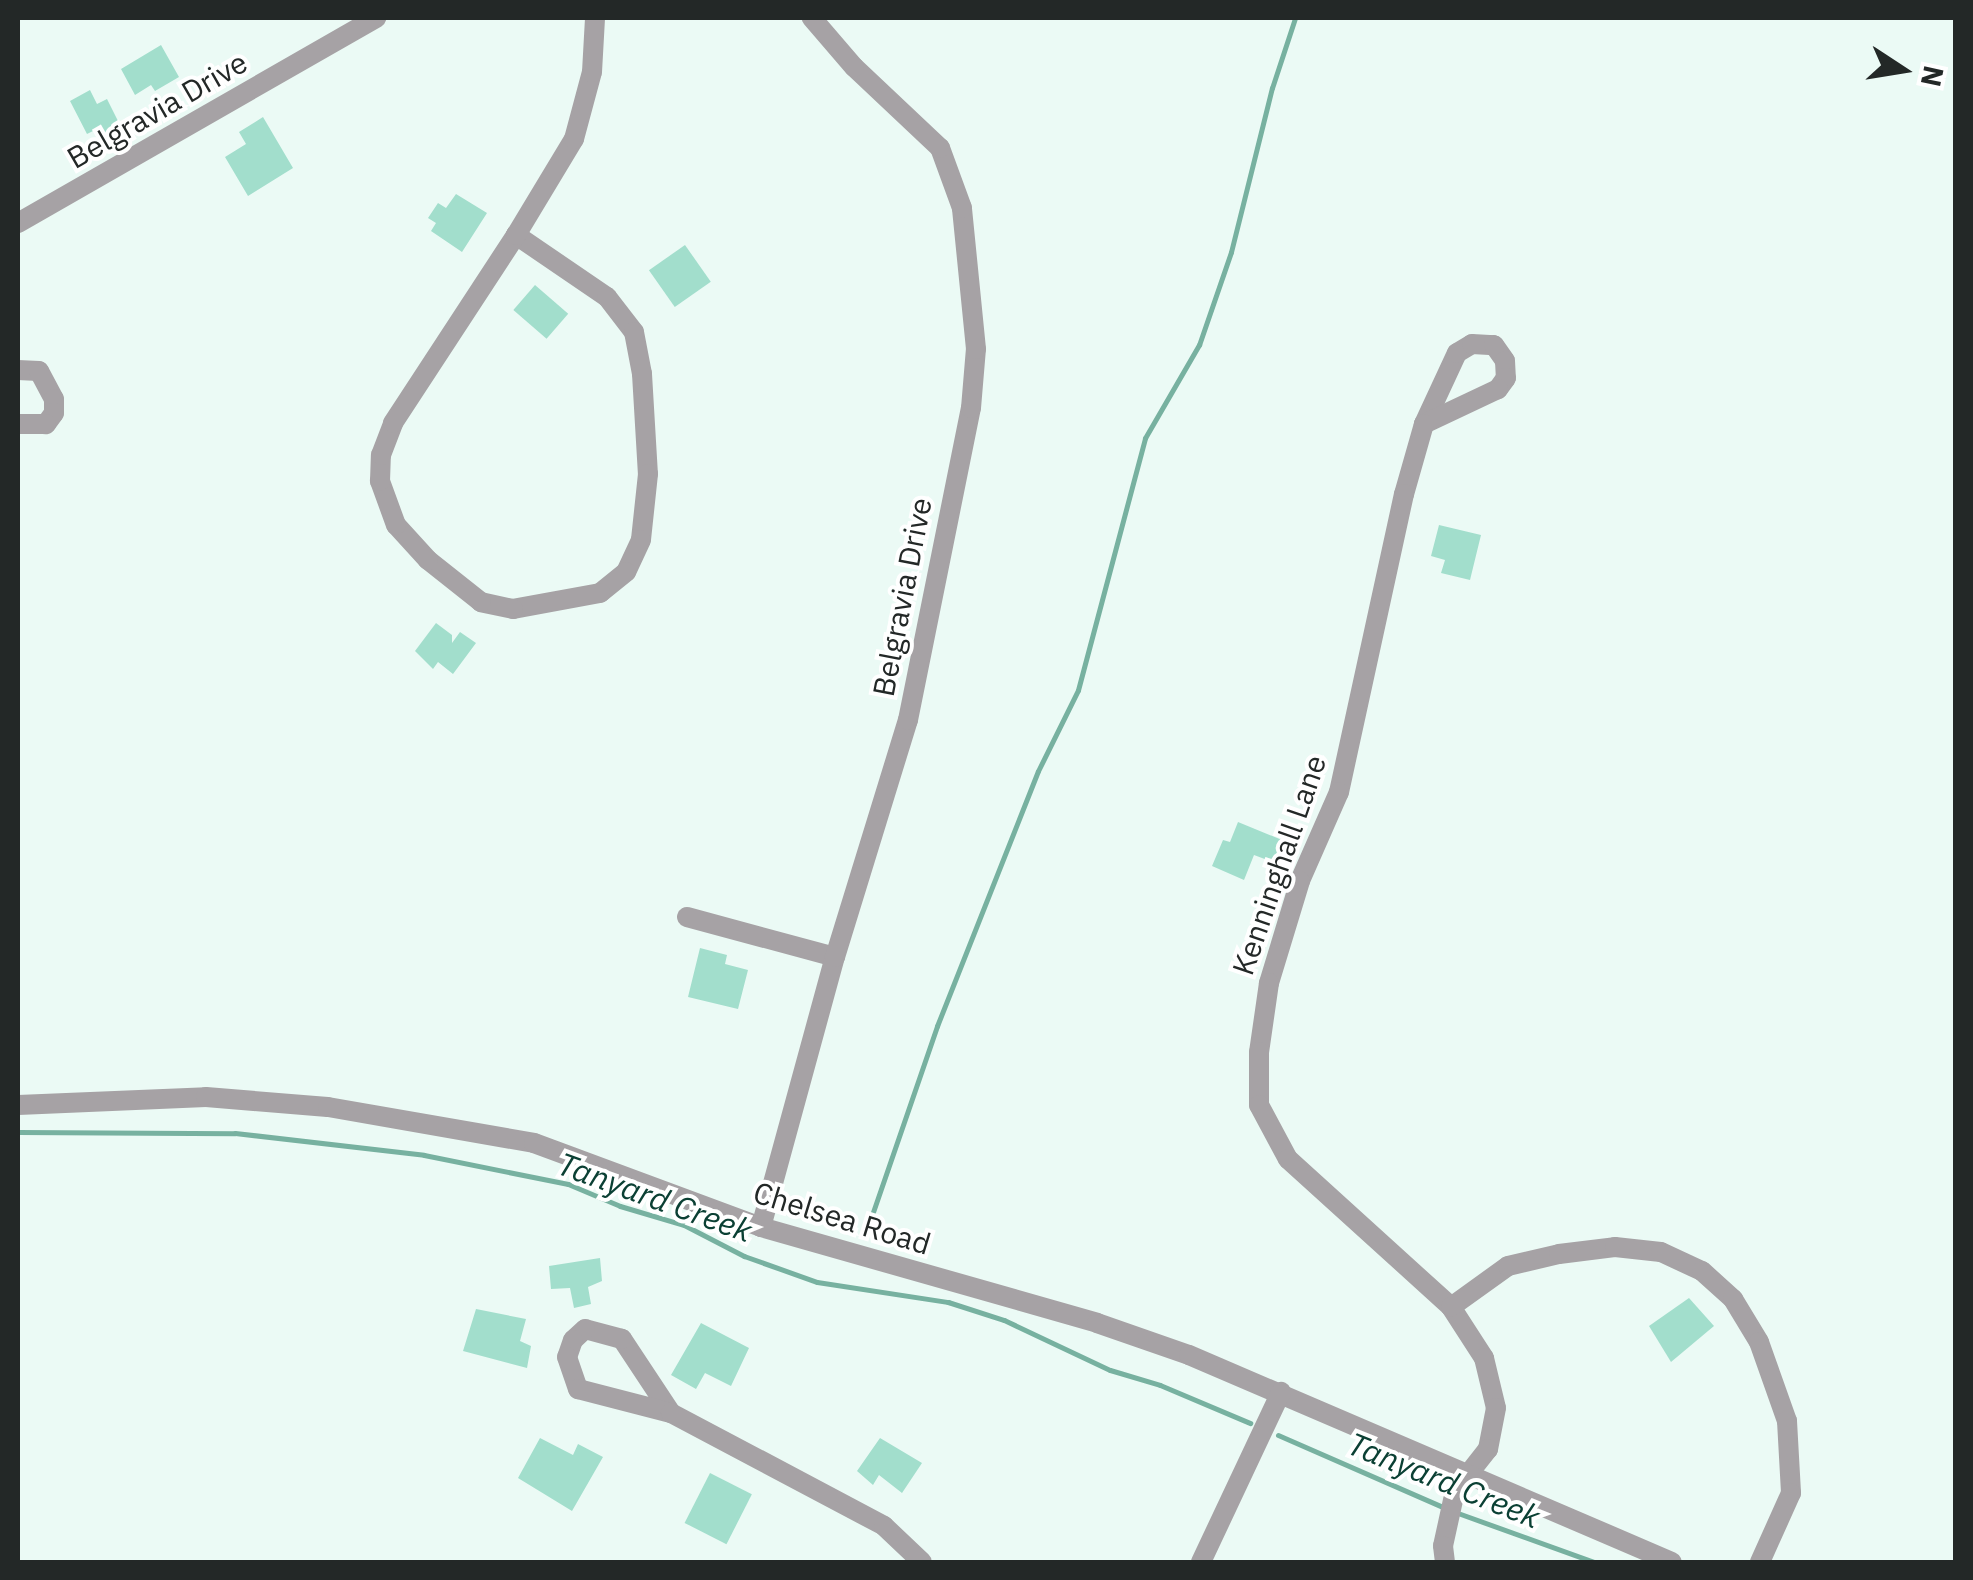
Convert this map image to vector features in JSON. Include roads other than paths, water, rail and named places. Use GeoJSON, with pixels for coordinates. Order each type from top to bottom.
{"type":"FeatureCollection","features":[{"type":"Feature","properties":{"kind":"street","name":"Belgravia Drive"},"geometry":{"type":"LineString","coordinates":[[18,223],[376,18]]}},
{"type":"Feature","properties":{"kind":"street"},"geometry":{"type":"LineString","coordinates":[[516,235],[606,297],[634,332],[642,374],[648,474],[642,540],[626,572],[600,593],[513,609],[481,602],[428,560],[396,525],[380,481],[381,455],[392,423],[574,140],[592,72],[596,18]]}},
{"type":"Feature","properties":{"kind":"street","name":"Belgravia Drive"},"geometry":{"type":"LineString","coordinates":[[762,1227],[835,957],[894,768],[925,649],[971,408],[976,349],[962,208],[940,148],[854,67],[812,18]]}},
{"type":"Feature","properties":{"kind":"street"},"geometry":{"type":"LineString","coordinates":[[18,370],[39,371],[54,398],[54,413],[46,424],[18,424]]}},
{"type":"Feature","properties":{"kind":"street","name":"Kenninghall Lane"},"geometry":{"type":"LineString","coordinates":[[1424,424],[1404,494],[1339,792],[1300,881],[1269,983],[1258,1052],[1259,1105],[1288,1159],[1451,1307],[1484,1358],[1496,1408],[1488,1449],[1460,1483]]}},
{"type":"Feature","properties":{"kind":"street"},"geometry":{"type":"LineString","coordinates":[[687,916],[835,957]]}},
{"type":"Feature","properties":{"kind":"street","name":"Chelsea Road"},"geometry":{"type":"LineString","coordinates":[[18,1106],[206,1098],[328,1107],[534,1142],[762,1227],[1096,1322],[1281,1392],[1460,1483],[1672,1562]]}},
{"type":"Feature","properties":{"kind":"street"},"geometry":{"type":"LineString","coordinates":[[1451,1307],[1508,1266],[1559,1254],[1615,1247],[1661,1252],[1702,1271],[1733,1300],[1758,1342],[1787,1420],[1790,1493],[1760,1562]]}},
{"type":"Feature","properties":{"kind":"street"},"geometry":{"type":"LineString","coordinates":[[671,1413],[622,1339],[585,1328],[574,1340],[567,1357],[578,1390],[671,1413],[884,1526],[922,1562]]}},
{"type":"Feature","properties":{"kind":"street"},"geometry":{"type":"LineString","coordinates":[[1201,1562],[1281,1392]]}},
{"type":"Feature","properties":{"kind":"street"},"geometry":{"type":"LineString","coordinates":[[1444,1554],[1460,1483]]}},
{"type":"Feature","properties":{"kind":"waterway"},"geometry":{"type":"LineString","coordinates":[[873,1212],[937,1026],[1038,771],[1078,690],[1145,438],[1199,345],[1231,252],[1272,88],[1295,18]]}},
{"type":"Feature","properties":{"kind":"waterway","name":"Tanyard Creek"},"geometry":{"type":"LineString","coordinates":[[18,1132],[235,1133],[424,1155],[568,1184],[620,1206],[684,1225],[744,1256],[817,1282],[948,1302],[1004,1320],[1110,1370],[1160,1385],[1250,1423]]}},
{"type":"Feature","properties":{"kind":"waterway","name":"Tanyard Creek"},"geometry":{"type":"LineString","coordinates":[[1278,1435],[1445,1508]]}},
{"type":"Feature","properties":{"kind":"waterway","name":"Tanyard Creek"},"geometry":{"type":"LineString","coordinates":[[1455,1512],[1594,1562]]}}]}
